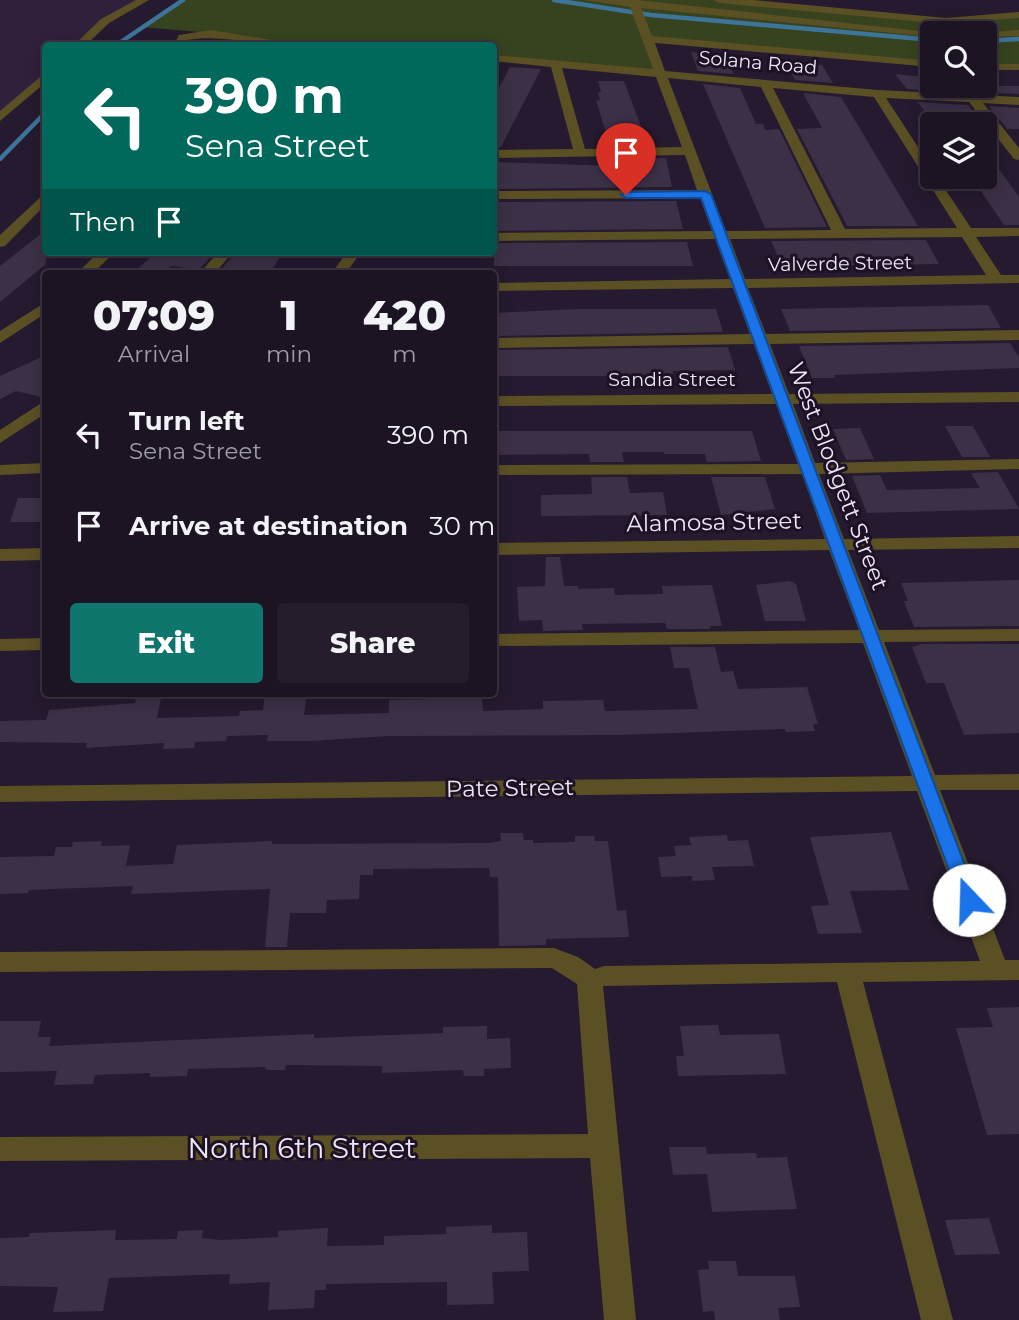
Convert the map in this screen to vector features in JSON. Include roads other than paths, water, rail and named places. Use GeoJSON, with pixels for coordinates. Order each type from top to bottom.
{"type":"FeatureCollection","features":[{"type":"Feature","properties":{"kind":"street"},"geometry":{"type":"LineString","coordinates":[[82,42],[105,22],[144,0]]}},
{"type":"Feature","properties":{"kind":"street"},"geometry":{"type":"LineString","coordinates":[[589,0],[637,9],[920,33]]}},
{"type":"Feature","properties":{"kind":"street"},"geometry":{"type":"LineString","coordinates":[[719,0],[854,6],[961,21],[1019,15]]}},
{"type":"Feature","properties":{"kind":"street"},"geometry":{"type":"LineString","coordinates":[[890,12],[961,11],[1019,4]]}},
{"type":"Feature","properties":{"kind":"street","name":"West Blodgett Street"},"geometry":{"type":"LineString","coordinates":[[637,9],[873,637],[925,783],[1007,970]]}},
{"type":"Feature","properties":{"kind":"street"},"geometry":{"type":"LineString","coordinates":[[180,42],[183,37],[211,33],[266,42]]}},
{"type":"Feature","properties":{"kind":"street"},"geometry":{"type":"LineString","coordinates":[[997,34],[1019,33]]}},
{"type":"Feature","properties":{"kind":"street"},"geometry":{"type":"LineString","coordinates":[[648,40],[920,63]]}},
{"type":"Feature","properties":{"kind":"street","name":"Solana Road"},"geometry":{"type":"LineString","coordinates":[[497,58],[764,81],[878,94],[1019,101]]}},
{"type":"Feature","properties":{"kind":"street"},"geometry":{"type":"LineString","coordinates":[[555,62],[580,153]]}},
{"type":"Feature","properties":{"kind":"street"},"geometry":{"type":"LineString","coordinates":[[997,67],[1019,67]]}},
{"type":"Feature","properties":{"kind":"street"},"geometry":{"type":"LineString","coordinates":[[0,117],[42,79]]}},
{"type":"Feature","properties":{"kind":"street"},"geometry":{"type":"LineString","coordinates":[[764,81],[841,235]]}},
{"type":"Feature","properties":{"kind":"street"},"geometry":{"type":"LineString","coordinates":[[878,94],[996,279]]}},
{"type":"Feature","properties":{"kind":"street"},"geometry":{"type":"LineString","coordinates":[[974,100],[1012,139],[1019,156]]}},
{"type":"Feature","properties":{"kind":"street"},"geometry":{"type":"LineString","coordinates":[[497,155],[689,150]]}},
{"type":"Feature","properties":{"kind":"street"},"geometry":{"type":"LineString","coordinates":[[497,195],[705,194]]}},
{"type":"Feature","properties":{"kind":"street"},"geometry":{"type":"LineString","coordinates":[[0,243],[42,200]]}},
{"type":"Feature","properties":{"kind":"street"},"geometry":{"type":"LineString","coordinates":[[497,237],[1019,232]]}},
{"type":"Feature","properties":{"kind":"street"},"geometry":{"type":"LineString","coordinates":[[87,270],[103,256]]}},
{"type":"Feature","properties":{"kind":"street"},"geometry":{"type":"LineString","coordinates":[[210,270],[222,256]]}},
{"type":"Feature","properties":{"kind":"street","name":"Valverde Street"},"geometry":{"type":"LineString","coordinates":[[497,287],[1019,279]]}},
{"type":"Feature","properties":{"kind":"street"},"geometry":{"type":"LineString","coordinates":[[0,338],[42,309]]}},
{"type":"Feature","properties":{"kind":"street"},"geometry":{"type":"LineString","coordinates":[[497,343],[1019,335]]}},
{"type":"Feature","properties":{"kind":"street","name":"Sandia Street"},"geometry":{"type":"LineString","coordinates":[[497,401],[1019,397]]}},
{"type":"Feature","properties":{"kind":"street"},"geometry":{"type":"LineString","coordinates":[[0,438],[42,408]]}},
{"type":"Feature","properties":{"kind":"street"},"geometry":{"type":"LineString","coordinates":[[497,470],[810,469],[1019,464]]}},
{"type":"Feature","properties":{"kind":"street"},"geometry":{"type":"LineString","coordinates":[[0,470],[42,468]]}},
{"type":"Feature","properties":{"kind":"street","name":"Alamosa Street"},"geometry":{"type":"LineString","coordinates":[[497,549],[1019,542]]}},
{"type":"Feature","properties":{"kind":"street"},"geometry":{"type":"LineString","coordinates":[[0,555],[42,554]]}},
{"type":"Feature","properties":{"kind":"street"},"geometry":{"type":"LineString","coordinates":[[497,640],[1019,635]]}},
{"type":"Feature","properties":{"kind":"street"},"geometry":{"type":"LineString","coordinates":[[0,645],[42,644]]}},
{"type":"Feature","properties":{"kind":"street","name":"Pate Street"},"geometry":{"type":"LineString","coordinates":[[0,794],[1019,782]]}},
{"type":"Feature","properties":{"kind":"street"},"geometry":{"type":"LineString","coordinates":[[0,962],[554,958],[569,964],[592,980]]}},
{"type":"Feature","properties":{"kind":"street"},"geometry":{"type":"LineString","coordinates":[[592,980],[604,976],[1007,970]]}},
{"type":"Feature","properties":{"kind":"street"},"geometry":{"type":"LineString","coordinates":[[848,973],[937,1320]]}},
{"type":"Feature","properties":{"kind":"street"},"geometry":{"type":"LineString","coordinates":[[592,980],[589,992],[620,1320]]}},
{"type":"Feature","properties":{"kind":"street","name":"North 6th Street"},"geometry":{"type":"LineString","coordinates":[[0,1149],[603,1146]]}},
{"type":"Feature","properties":{"kind":"waterway"},"geometry":{"type":"LineString","coordinates":[[121,42],[183,0]]}},
{"type":"Feature","properties":{"kind":"waterway"},"geometry":{"type":"LineString","coordinates":[[554,0],[651,15],[920,39]]}},
{"type":"Feature","properties":{"kind":"waterway"},"geometry":{"type":"LineString","coordinates":[[997,40],[1019,39]]}},
{"type":"Feature","properties":{"kind":"waterway"},"geometry":{"type":"LineString","coordinates":[[0,159],[42,116]]}}]}
